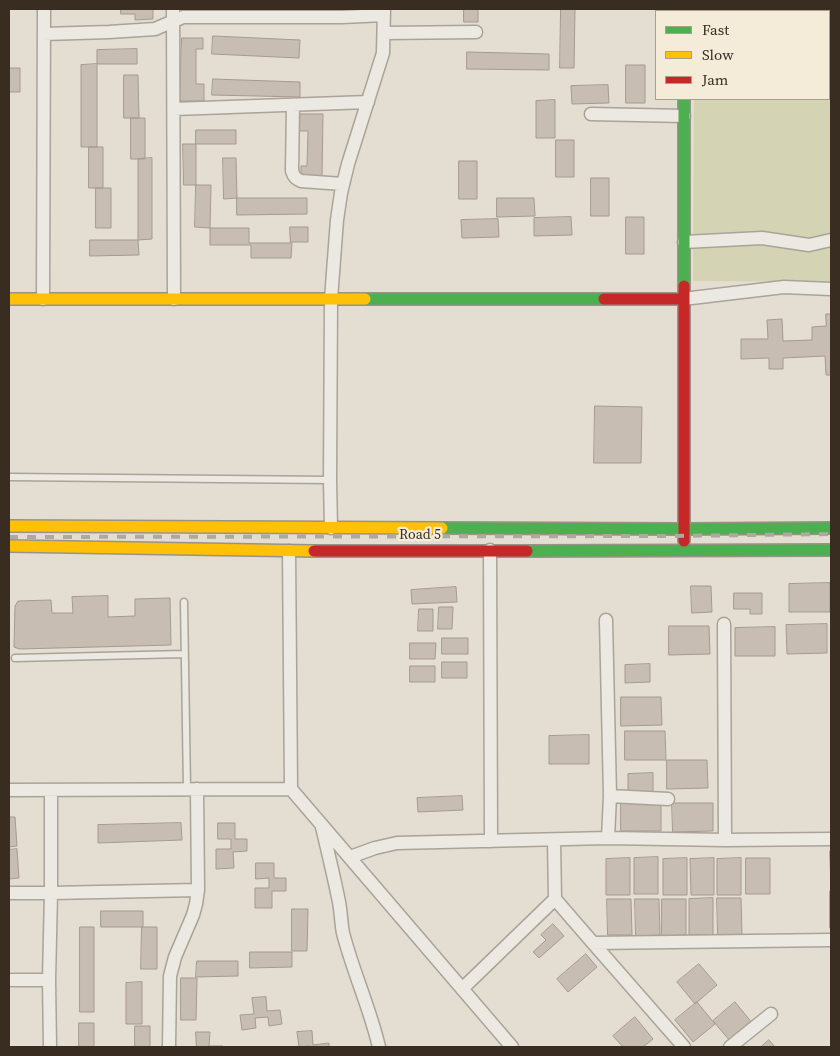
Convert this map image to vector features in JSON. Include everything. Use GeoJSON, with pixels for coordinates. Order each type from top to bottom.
{"type":"FeatureCollection","features":[{"type":"Feature","properties":{"kind":"street"},"geometry":{"type":"LineString","coordinates":[[43,299],[44,9]]}},
{"type":"Feature","properties":{"kind":"street"},"geometry":{"type":"LineString","coordinates":[[44,34],[155,29],[173,15],[183,17],[342,17],[384,12],[383,53],[348,164],[337,220],[331,299],[331,528]]}},
{"type":"Feature","properties":{"kind":"street"},"geometry":{"type":"LineString","coordinates":[[173,15],[174,299]]}},
{"type":"Feature","properties":{"kind":"street"},"geometry":{"type":"LineString","coordinates":[[384,33],[476,32]]}},
{"type":"Feature","properties":{"kind":"street"},"geometry":{"type":"LineString","coordinates":[[683,550],[684,100]]}},
{"type":"Feature","properties":{"kind":"street"},"geometry":{"type":"LineString","coordinates":[[174,109],[368,102]]}},
{"type":"Feature","properties":{"kind":"street"},"geometry":{"type":"LineString","coordinates":[[293,105],[293,176],[301,181],[343,184]]}},
{"type":"Feature","properties":{"kind":"street"},"geometry":{"type":"LineString","coordinates":[[591,114],[684,116]]}},
{"type":"Feature","properties":{"kind":"street"},"geometry":{"type":"LineString","coordinates":[[684,242],[762,238],[809,245],[831,240]]}},
{"type":"Feature","properties":{"kind":"street"},"geometry":{"type":"LineString","coordinates":[[9,299],[683,299],[784,287],[831,288]]}},
{"type":"Feature","properties":{"kind":"street","name":"Road 5"},"geometry":{"type":"LineString","coordinates":[[9,526],[831,528]]}},
{"type":"Feature","properties":{"kind":"street","name":"Road 5"},"geometry":{"type":"LineString","coordinates":[[9,546],[289,550],[831,550]]}},
{"type":"Feature","properties":{"kind":"street"},"geometry":{"type":"LineString","coordinates":[[289,550],[291,789],[512,1047]]}},
{"type":"Feature","properties":{"kind":"street"},"geometry":{"type":"LineString","coordinates":[[490,550],[491,840]]}},
{"type":"Feature","properties":{"kind":"street"},"geometry":{"type":"LineString","coordinates":[[606,620],[610,796],[608,838]]}},
{"type":"Feature","properties":{"kind":"street"},"geometry":{"type":"LineString","coordinates":[[724,624],[725,840]]}},
{"type":"Feature","properties":{"kind":"street"},"geometry":{"type":"LineString","coordinates":[[169,1047],[170,976],[175,957],[193,915],[198,890],[192,789]]}},
{"type":"Feature","properties":{"kind":"street"},"geometry":{"type":"LineString","coordinates":[[9,790],[291,789]]}},
{"type":"Feature","properties":{"kind":"street"},"geometry":{"type":"LineString","coordinates":[[50,1047],[48,980],[51,893],[51,790]]}},
{"type":"Feature","properties":{"kind":"street"},"geometry":{"type":"LineString","coordinates":[[610,796],[668,799]]}},
{"type":"Feature","properties":{"kind":"street"},"geometry":{"type":"LineString","coordinates":[[321,824],[339,904],[342,931],[375,1028],[379,1047]]}},
{"type":"Feature","properties":{"kind":"street"},"geometry":{"type":"LineString","coordinates":[[350,857],[397,843],[608,838],[831,839]]}},
{"type":"Feature","properties":{"kind":"street"},"geometry":{"type":"LineString","coordinates":[[554,840],[555,899],[684,1047]]}},
{"type":"Feature","properties":{"kind":"street"},"geometry":{"type":"LineString","coordinates":[[9,892],[198,890]]}},
{"type":"Feature","properties":{"kind":"street"},"geometry":{"type":"LineString","coordinates":[[462,988],[555,899]]}},
{"type":"Feature","properties":{"kind":"street"},"geometry":{"type":"LineString","coordinates":[[593,942],[831,940]]}},
{"type":"Feature","properties":{"kind":"street"},"geometry":{"type":"LineString","coordinates":[[9,980],[48,980]]}},
{"type":"Feature","properties":{"kind":"street"},"geometry":{"type":"LineString","coordinates":[[730,1047],[770,1014]]}},
{"type":"Feature","properties":{"kind":"lane"},"geometry":{"type":"LineString","coordinates":[[9,477],[330,480]]}},
{"type":"Feature","properties":{"kind":"lane"},"geometry":{"type":"LineString","coordinates":[[184,602],[184,654],[192,789]]}},
{"type":"Feature","properties":{"kind":"lane"},"geometry":{"type":"LineString","coordinates":[[15,658],[184,654]]}},
{"type":"Feature","properties":{"kind":"green space"},"geometry":{"type":"Polygon","coordinates":[[[831,9],[831,282],[693,281],[694,100],[830,100],[830,10],[694,10],[831,9]]]}},
{"type":"Feature","properties":{"kind":"building"},"geometry":{"type":"Polygon","coordinates":[[[121,9],[153,9],[153,19],[135,20],[135,14],[121,14],[121,9]]]}},
{"type":"Feature","properties":{"kind":"building"},"geometry":{"type":"Polygon","coordinates":[[[464,9],[478,9],[478,22],[464,22],[464,9]]]}},
{"type":"Feature","properties":{"kind":"building"},"geometry":{"type":"Polygon","coordinates":[[[561,9],[575,9],[574,68],[560,68],[561,9]]]}},
{"type":"Feature","properties":{"kind":"building"},"geometry":{"type":"Polygon","coordinates":[[[213,36],[300,40],[299,58],[212,54],[213,36]]]}},
{"type":"Feature","properties":{"kind":"building"},"geometry":{"type":"Polygon","coordinates":[[[182,38],[203,38],[203,49],[196,49],[196,84],[204,84],[204,101],[180,101],[182,38]]]}},
{"type":"Feature","properties":{"kind":"building"},"geometry":{"type":"Polygon","coordinates":[[[137,49],[137,64],[97,64],[97,50],[137,49]]]}},
{"type":"Feature","properties":{"kind":"building"},"geometry":{"type":"Polygon","coordinates":[[[467,52],[549,54],[549,70],[467,69],[467,52]]]}},
{"type":"Feature","properties":{"kind":"building"},"geometry":{"type":"Polygon","coordinates":[[[97,64],[97,147],[81,147],[81,65],[97,64]]]}},
{"type":"Feature","properties":{"kind":"building"},"geometry":{"type":"Polygon","coordinates":[[[626,65],[645,65],[645,103],[626,103],[626,65]]]}},
{"type":"Feature","properties":{"kind":"building"},"geometry":{"type":"Polygon","coordinates":[[[9,68],[20,68],[20,92],[9,92],[9,68]]]}},
{"type":"Feature","properties":{"kind":"building"},"geometry":{"type":"Polygon","coordinates":[[[124,75],[138,75],[139,118],[124,118],[124,75]]]}},
{"type":"Feature","properties":{"kind":"building"},"geometry":{"type":"Polygon","coordinates":[[[213,79],[300,82],[300,97],[212,95],[213,79]]]}},
{"type":"Feature","properties":{"kind":"building"},"geometry":{"type":"Polygon","coordinates":[[[608,85],[609,103],[572,104],[571,86],[608,85]]]}},
{"type":"Feature","properties":{"kind":"building"},"geometry":{"type":"Polygon","coordinates":[[[555,100],[555,138],[536,138],[536,101],[555,100]]]}},
{"type":"Feature","properties":{"kind":"building"},"geometry":{"type":"Polygon","coordinates":[[[300,114],[323,114],[322,177],[301,177],[301,166],[307,166],[308,131],[300,131],[300,114]]]}},
{"type":"Feature","properties":{"kind":"building"},"geometry":{"type":"Polygon","coordinates":[[[131,118],[145,118],[145,159],[131,159],[131,118]]]}},
{"type":"Feature","properties":{"kind":"building"},"geometry":{"type":"Polygon","coordinates":[[[196,130],[236,130],[236,144],[196,144],[196,130]]]}},
{"type":"Feature","properties":{"kind":"building"},"geometry":{"type":"Polygon","coordinates":[[[556,140],[574,140],[574,177],[556,177],[556,140]]]}},
{"type":"Feature","properties":{"kind":"building"},"geometry":{"type":"Polygon","coordinates":[[[183,144],[196,144],[196,185],[184,185],[183,144]]]}},
{"type":"Feature","properties":{"kind":"building"},"geometry":{"type":"Polygon","coordinates":[[[89,147],[103,147],[103,188],[89,188],[89,147]]]}},
{"type":"Feature","properties":{"kind":"building"},"geometry":{"type":"Polygon","coordinates":[[[152,158],[152,239],[138,240],[138,159],[152,158]]]}},
{"type":"Feature","properties":{"kind":"building"},"geometry":{"type":"Polygon","coordinates":[[[223,158],[236,158],[237,198],[224,199],[223,158]]]}},
{"type":"Feature","properties":{"kind":"building"},"geometry":{"type":"Polygon","coordinates":[[[459,161],[477,161],[477,199],[459,199],[459,161]]]}},
{"type":"Feature","properties":{"kind":"building"},"geometry":{"type":"Polygon","coordinates":[[[591,178],[609,178],[609,216],[591,216],[591,178]]]}},
{"type":"Feature","properties":{"kind":"building"},"geometry":{"type":"Polygon","coordinates":[[[196,185],[211,185],[210,228],[195,227],[196,185]]]}},
{"type":"Feature","properties":{"kind":"building"},"geometry":{"type":"Polygon","coordinates":[[[96,188],[111,188],[111,228],[96,228],[96,188]]]}},
{"type":"Feature","properties":{"kind":"building"},"geometry":{"type":"Polygon","coordinates":[[[237,198],[307,198],[307,214],[237,215],[237,198]]]}},
{"type":"Feature","properties":{"kind":"building"},"geometry":{"type":"Polygon","coordinates":[[[497,198],[534,198],[535,216],[497,217],[497,198]]]}},
{"type":"Feature","properties":{"kind":"building"},"geometry":{"type":"Polygon","coordinates":[[[571,217],[572,235],[534,236],[534,218],[571,217]]]}},
{"type":"Feature","properties":{"kind":"building"},"geometry":{"type":"Polygon","coordinates":[[[626,217],[644,217],[644,254],[626,254],[626,217]]]}},
{"type":"Feature","properties":{"kind":"building"},"geometry":{"type":"Polygon","coordinates":[[[498,219],[499,237],[462,238],[461,220],[498,219]]]}},
{"type":"Feature","properties":{"kind":"building"},"geometry":{"type":"Polygon","coordinates":[[[290,227],[308,227],[308,242],[292,242],[291,258],[251,258],[251,245],[210,245],[210,228],[249,228],[249,243],[290,243],[290,227]]]}},
{"type":"Feature","properties":{"kind":"building"},"geometry":{"type":"Polygon","coordinates":[[[90,240],[138,240],[139,255],[90,256],[90,240]]]}},
{"type":"Feature","properties":{"kind":"building"},"geometry":{"type":"Polygon","coordinates":[[[826,314],[831,314],[831,375],[826,375],[825,356],[783,358],[783,369],[769,369],[769,358],[741,359],[741,339],[768,339],[767,320],[782,319],[783,341],[812,340],[812,327],[826,326],[826,314]]]}},
{"type":"Feature","properties":{"kind":"building"},"geometry":{"type":"Polygon","coordinates":[[[595,406],[642,407],[641,463],[594,463],[595,406]]]}},
{"type":"Feature","properties":{"kind":"building"},"geometry":{"type":"Polygon","coordinates":[[[830,583],[830,612],[789,612],[789,584],[830,583]]]}},
{"type":"Feature","properties":{"kind":"building"},"geometry":{"type":"Polygon","coordinates":[[[691,586],[711,586],[712,612],[692,613],[691,586]]]}},
{"type":"Feature","properties":{"kind":"building"},"geometry":{"type":"Polygon","coordinates":[[[456,587],[457,602],[412,604],[411,590],[456,587]]]}},
{"type":"Feature","properties":{"kind":"building"},"geometry":{"type":"Polygon","coordinates":[[[734,593],[762,593],[762,614],[750,614],[750,609],[734,609],[734,593]]]}},
{"type":"Feature","properties":{"kind":"building"},"geometry":{"type":"Polygon","coordinates":[[[108,596],[108,617],[135,616],[135,599],[170,598],[171,645],[19,649],[14,647],[15,606],[18,601],[51,600],[52,613],[73,613],[72,597],[108,596]]]}},
{"type":"Feature","properties":{"kind":"building"},"geometry":{"type":"Polygon","coordinates":[[[439,607],[453,607],[452,629],[438,629],[439,607]]]}},
{"type":"Feature","properties":{"kind":"building"},"geometry":{"type":"Polygon","coordinates":[[[419,609],[433,609],[433,631],[418,631],[419,609]]]}},
{"type":"Feature","properties":{"kind":"building"},"geometry":{"type":"Polygon","coordinates":[[[827,624],[827,653],[787,654],[786,625],[827,624]]]}},
{"type":"Feature","properties":{"kind":"building"},"geometry":{"type":"Polygon","coordinates":[[[669,626],[709,626],[710,654],[669,655],[669,626]]]}},
{"type":"Feature","properties":{"kind":"building"},"geometry":{"type":"Polygon","coordinates":[[[775,627],[775,656],[735,656],[735,628],[775,627]]]}},
{"type":"Feature","properties":{"kind":"building"},"geometry":{"type":"Polygon","coordinates":[[[442,638],[468,638],[468,654],[442,654],[442,638]]]}},
{"type":"Feature","properties":{"kind":"building"},"geometry":{"type":"Polygon","coordinates":[[[410,643],[436,643],[435,659],[410,659],[410,643]]]}},
{"type":"Feature","properties":{"kind":"building"},"geometry":{"type":"Polygon","coordinates":[[[442,662],[467,662],[467,678],[442,678],[442,662]]]}},
{"type":"Feature","properties":{"kind":"building"},"geometry":{"type":"Polygon","coordinates":[[[650,664],[650,682],[625,683],[625,665],[650,664]]]}},
{"type":"Feature","properties":{"kind":"building"},"geometry":{"type":"Polygon","coordinates":[[[410,666],[435,666],[435,682],[410,682],[410,666]]]}},
{"type":"Feature","properties":{"kind":"building"},"geometry":{"type":"Polygon","coordinates":[[[621,697],[661,697],[662,725],[621,726],[621,697]]]}},
{"type":"Feature","properties":{"kind":"building"},"geometry":{"type":"Polygon","coordinates":[[[625,731],[665,731],[666,760],[625,760],[625,731]]]}},
{"type":"Feature","properties":{"kind":"building"},"geometry":{"type":"Polygon","coordinates":[[[589,735],[589,764],[549,764],[549,736],[589,735]]]}},
{"type":"Feature","properties":{"kind":"building"},"geometry":{"type":"Polygon","coordinates":[[[667,760],[707,760],[708,788],[667,789],[667,760]]]}},
{"type":"Feature","properties":{"kind":"building"},"geometry":{"type":"Polygon","coordinates":[[[653,773],[653,792],[628,792],[628,774],[653,773]]]}},
{"type":"Feature","properties":{"kind":"building"},"geometry":{"type":"Polygon","coordinates":[[[462,796],[463,810],[418,812],[417,798],[462,796]]]}},
{"type":"Feature","properties":{"kind":"building"},"geometry":{"type":"Polygon","coordinates":[[[621,803],[661,803],[661,831],[621,831],[621,803]]]}},
{"type":"Feature","properties":{"kind":"building"},"geometry":{"type":"Polygon","coordinates":[[[672,803],[713,803],[713,831],[673,832],[672,803]]]}},
{"type":"Feature","properties":{"kind":"building"},"geometry":{"type":"Polygon","coordinates":[[[9,817],[15,817],[17,846],[9,847],[9,817]]]}},
{"type":"Feature","properties":{"kind":"building"},"geometry":{"type":"Polygon","coordinates":[[[181,823],[182,840],[98,843],[98,825],[181,823]]]}},
{"type":"Feature","properties":{"kind":"building"},"geometry":{"type":"Polygon","coordinates":[[[218,823],[235,823],[235,839],[247,839],[247,851],[233,852],[234,868],[216,869],[216,849],[231,849],[231,839],[218,839],[218,823]]]}},
{"type":"Feature","properties":{"kind":"building"},"geometry":{"type":"Polygon","coordinates":[[[17,849],[19,878],[9,879],[9,850],[17,849]]]}},
{"type":"Feature","properties":{"kind":"building"},"geometry":{"type":"Polygon","coordinates":[[[830,851],[831,851],[831,887],[830,851]]]}},
{"type":"Feature","properties":{"kind":"building"},"geometry":{"type":"Polygon","coordinates":[[[658,857],[658,894],[634,894],[634,858],[658,857]]]}},
{"type":"Feature","properties":{"kind":"building"},"geometry":{"type":"Polygon","coordinates":[[[630,858],[630,895],[606,895],[606,859],[630,858]]]}},
{"type":"Feature","properties":{"kind":"building"},"geometry":{"type":"Polygon","coordinates":[[[687,858],[687,895],[663,895],[663,859],[687,858]]]}},
{"type":"Feature","properties":{"kind":"building"},"geometry":{"type":"Polygon","coordinates":[[[714,858],[714,895],[691,895],[690,859],[714,858]]]}},
{"type":"Feature","properties":{"kind":"building"},"geometry":{"type":"Polygon","coordinates":[[[741,858],[741,895],[717,895],[717,859],[741,858]]]}},
{"type":"Feature","properties":{"kind":"building"},"geometry":{"type":"Polygon","coordinates":[[[746,858],[770,858],[770,894],[746,894],[746,858]]]}},
{"type":"Feature","properties":{"kind":"building"},"geometry":{"type":"Polygon","coordinates":[[[256,863],[274,863],[274,878],[286,878],[286,891],[272,891],[272,908],[255,908],[255,888],[269,888],[269,878],[256,879],[256,863]]]}},
{"type":"Feature","properties":{"kind":"building"},"geometry":{"type":"Polygon","coordinates":[[[831,891],[831,928],[830,928],[831,891]]]}},
{"type":"Feature","properties":{"kind":"building"},"geometry":{"type":"Polygon","coordinates":[[[713,898],[713,935],[689,935],[689,899],[713,898]]]}},
{"type":"Feature","properties":{"kind":"building"},"geometry":{"type":"Polygon","coordinates":[[[717,898],[741,898],[742,935],[718,935],[717,898]]]}},
{"type":"Feature","properties":{"kind":"building"},"geometry":{"type":"Polygon","coordinates":[[[607,899],[631,899],[632,935],[608,935],[607,899]]]}},
{"type":"Feature","properties":{"kind":"building"},"geometry":{"type":"Polygon","coordinates":[[[635,899],[659,899],[660,935],[636,936],[635,899]]]}},
{"type":"Feature","properties":{"kind":"building"},"geometry":{"type":"Polygon","coordinates":[[[662,899],[686,899],[686,935],[662,936],[662,899]]]}},
{"type":"Feature","properties":{"kind":"building"},"geometry":{"type":"Polygon","coordinates":[[[292,909],[308,909],[307,951],[292,951],[292,909]]]}},
{"type":"Feature","properties":{"kind":"building"},"geometry":{"type":"Polygon","coordinates":[[[101,911],[143,911],[143,927],[101,927],[101,911]]]}},
{"type":"Feature","properties":{"kind":"building"},"geometry":{"type":"Polygon","coordinates":[[[553,924],[564,936],[539,958],[533,952],[546,940],[541,935],[553,924]]]}},
{"type":"Feature","properties":{"kind":"building"},"geometry":{"type":"Polygon","coordinates":[[[80,927],[94,927],[94,1012],[80,1012],[80,927]]]}},
{"type":"Feature","properties":{"kind":"building"},"geometry":{"type":"Polygon","coordinates":[[[142,927],[157,927],[157,969],[141,969],[142,927]]]}},
{"type":"Feature","properties":{"kind":"building"},"geometry":{"type":"Polygon","coordinates":[[[250,952],[292,952],[292,967],[250,968],[250,952]]]}},
{"type":"Feature","properties":{"kind":"building"},"geometry":{"type":"Polygon","coordinates":[[[586,954],[597,967],[568,992],[557,979],[586,954]]]}},
{"type":"Feature","properties":{"kind":"building"},"geometry":{"type":"Polygon","coordinates":[[[197,961],[238,961],[238,976],[196,977],[197,961]]]}},
{"type":"Feature","properties":{"kind":"building"},"geometry":{"type":"Polygon","coordinates":[[[699,964],[717,985],[695,1004],[677,982],[699,964]]]}},
{"type":"Feature","properties":{"kind":"building"},"geometry":{"type":"Polygon","coordinates":[[[181,978],[197,978],[196,1020],[181,1020],[181,978]]]}},
{"type":"Feature","properties":{"kind":"building"},"geometry":{"type":"Polygon","coordinates":[[[142,982],[142,1024],[126,1024],[126,983],[142,982]]]}},
{"type":"Feature","properties":{"kind":"building"},"geometry":{"type":"Polygon","coordinates":[[[266,997],[267,1011],[280,1010],[282,1024],[269,1026],[268,1017],[255,1018],[256,1028],[242,1030],[240,1015],[254,1014],[252,998],[266,997]]]}},
{"type":"Feature","properties":{"kind":"building"},"geometry":{"type":"Polygon","coordinates":[[[697,1002],[715,1024],[693,1042],[675,1020],[697,1002]]]}},
{"type":"Feature","properties":{"kind":"building"},"geometry":{"type":"Polygon","coordinates":[[[735,1002],[753,1024],[731,1042],[713,1021],[735,1002]]]}},
{"type":"Feature","properties":{"kind":"building"},"geometry":{"type":"Polygon","coordinates":[[[635,1017],[653,1039],[643,1047],[623,1047],[613,1036],[635,1017]]]}},
{"type":"Feature","properties":{"kind":"building"},"geometry":{"type":"Polygon","coordinates":[[[79,1023],[94,1023],[94,1047],[79,1047],[79,1023]]]}},
{"type":"Feature","properties":{"kind":"building"},"geometry":{"type":"Polygon","coordinates":[[[135,1026],[150,1026],[150,1047],[135,1047],[135,1026]]]}},
{"type":"Feature","properties":{"kind":"building"},"geometry":{"type":"Polygon","coordinates":[[[312,1031],[313,1045],[329,1043],[329,1047],[299,1047],[297,1032],[312,1031]]]}},
{"type":"Feature","properties":{"kind":"building"},"geometry":{"type":"Polygon","coordinates":[[[196,1032],[210,1032],[209,1046],[223,1046],[223,1047],[196,1047],[196,1032]]]}},
{"type":"Feature","properties":{"kind":"building"},"geometry":{"type":"Polygon","coordinates":[[[769,1040],[775,1047],[761,1047],[769,1040]]]}},
{"type":"Feature","properties":{"kind":"railway"},"geometry":{"type":"LineString","coordinates":[[9,537],[831,534]]}},
{"type":"Feature","properties":{"kind":"traffic: fast"},"geometry":{"type":"LineString","coordinates":[[684,100],[684,286]]}},
{"type":"Feature","properties":{"kind":"traffic: fast"},"geometry":{"type":"LineString","coordinates":[[365,299],[604,299]]}},
{"type":"Feature","properties":{"kind":"traffic: fast"},"geometry":{"type":"LineString","coordinates":[[442,528],[831,528]]}},
{"type":"Feature","properties":{"kind":"traffic: fast"},"geometry":{"type":"LineString","coordinates":[[527,551],[831,550]]}},
{"type":"Feature","properties":{"kind":"traffic: slow"},"geometry":{"type":"LineString","coordinates":[[9,299],[365,299]]}},
{"type":"Feature","properties":{"kind":"traffic: slow"},"geometry":{"type":"LineString","coordinates":[[9,526],[442,528]]}},
{"type":"Feature","properties":{"kind":"traffic: slow"},"geometry":{"type":"LineString","coordinates":[[9,546],[314,551]]}},
{"type":"Feature","properties":{"kind":"traffic: jam"},"geometry":{"type":"LineString","coordinates":[[684,286],[684,541]]}},
{"type":"Feature","properties":{"kind":"traffic: jam"},"geometry":{"type":"LineString","coordinates":[[604,299],[683,299]]}},
{"type":"Feature","properties":{"kind":"traffic: jam"},"geometry":{"type":"LineString","coordinates":[[314,551],[527,551]]}}]}
